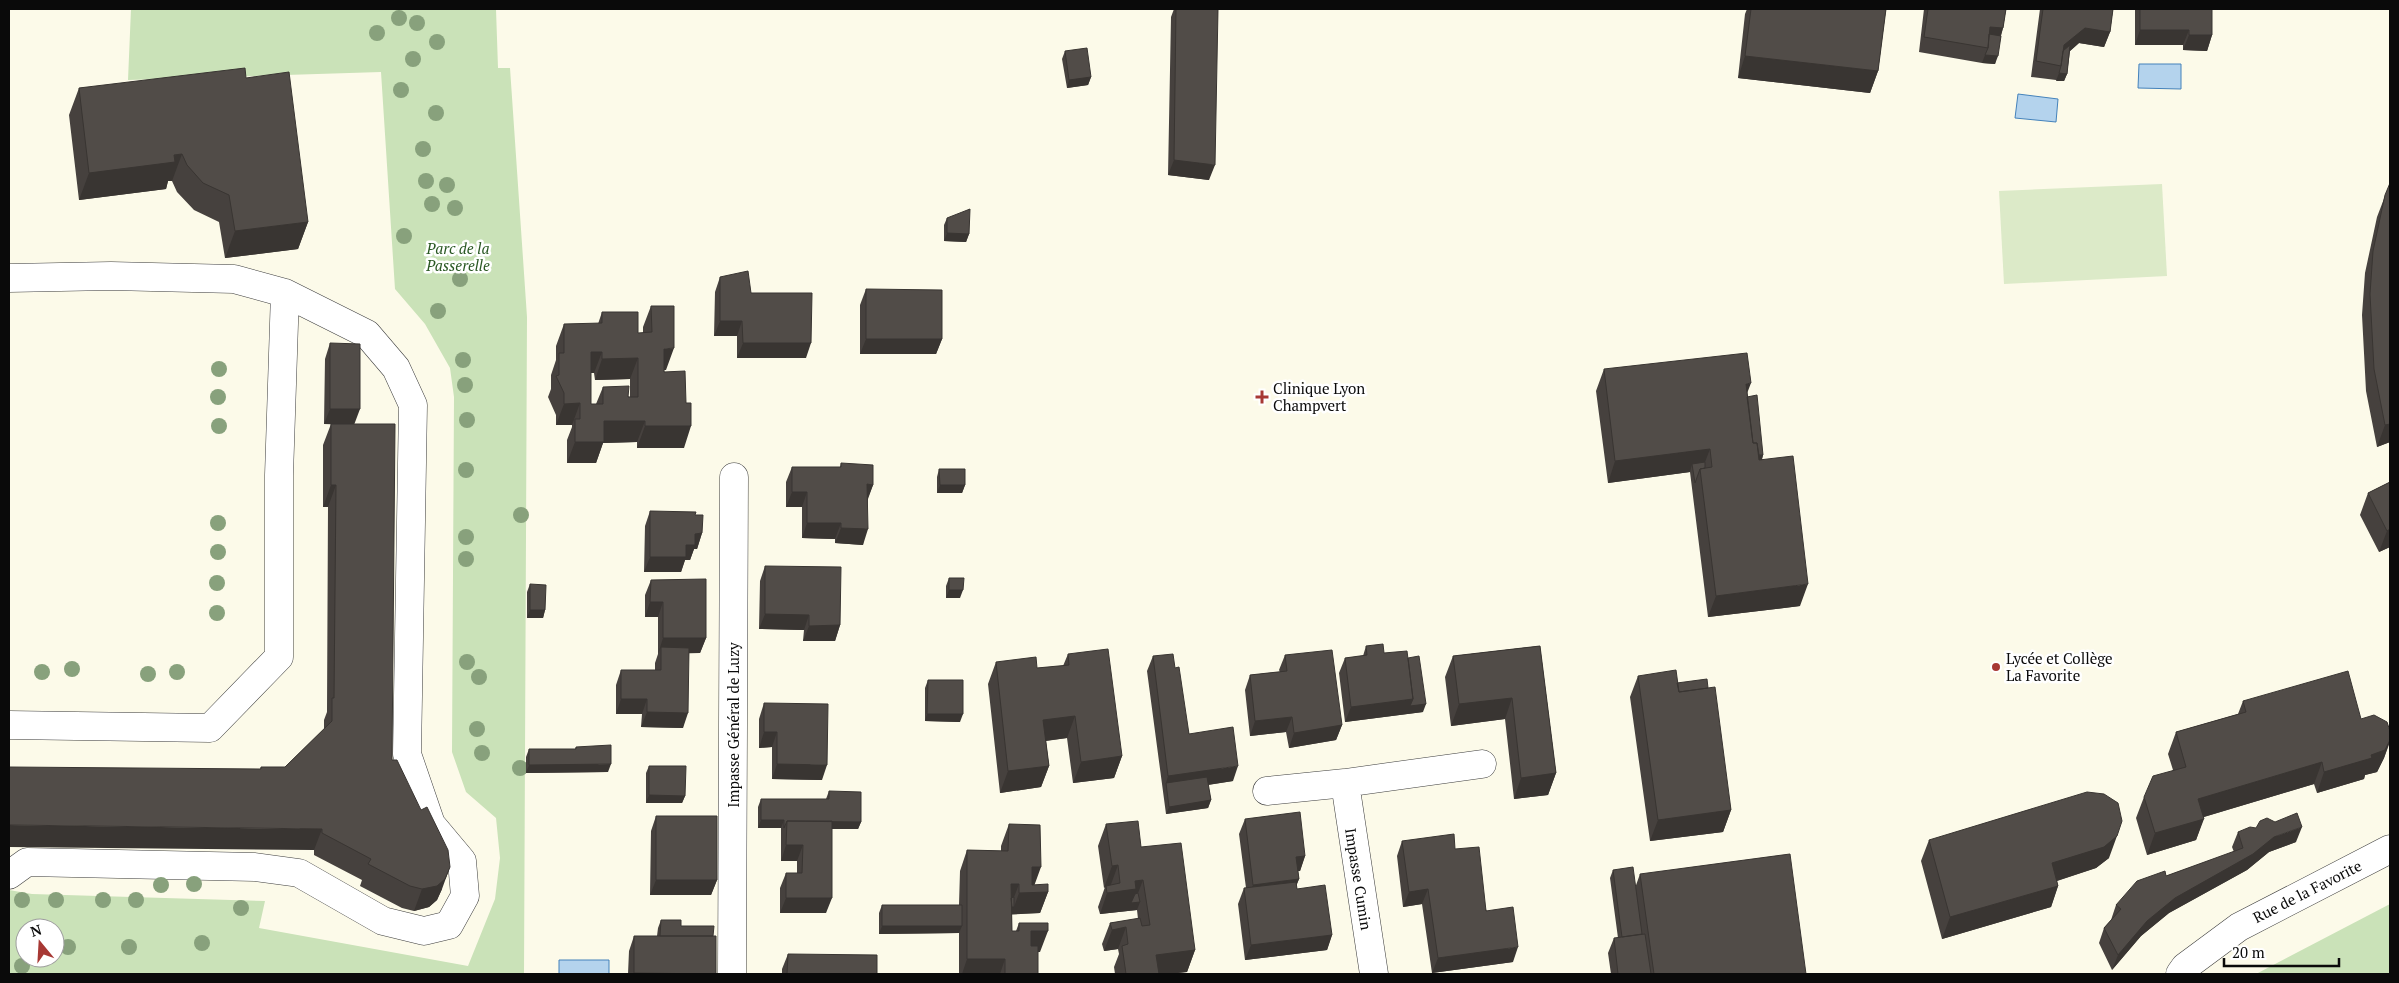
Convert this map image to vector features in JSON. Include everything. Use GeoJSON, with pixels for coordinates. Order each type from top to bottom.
{"type":"FeatureCollection","features":[{"type":"Feature","properties":{"kind":"street"},"geometry":{"type":"LineString","coordinates":[[9,278],[111,276],[234,279],[285,293],[367,334],[396,368],[413,405],[407,754],[431,824],[462,862],[465,896],[449,925],[424,931],[383,921],[298,873],[264,868],[27,862],[9,875]]}},
{"type":"Feature","properties":{"kind":"street"},"geometry":{"type":"LineString","coordinates":[[9,725],[210,728],[279,658],[279,475],[285,293]]}},
{"type":"Feature","properties":{"kind":"street","name":"Impasse Général de Luzy"},"geometry":{"type":"LineString","coordinates":[[732,974],[734,477]]}},
{"type":"Feature","properties":{"kind":"street"},"geometry":{"type":"LineString","coordinates":[[1267,791],[1344,783],[1482,764]]}},
{"type":"Feature","properties":{"kind":"street","name":"Impasse Cumin"},"geometry":{"type":"LineString","coordinates":[[1344,783],[1374,974]]}},
{"type":"Feature","properties":{"kind":"street","name":"Rue de la Favorite"},"geometry":{"type":"LineString","coordinates":[[2180,974],[2185,967],[2239,926],[2390,849]]}},
{"type":"Feature","properties":{"kind":"green space","name":"Parc de la Passerelle"},"geometry":{"type":"Polygon","coordinates":[[[131,9],[496,9],[498,68],[510,68],[527,317],[524,974],[9,974],[9,890],[32,894],[265,901],[259,928],[468,966],[495,899],[500,858],[496,818],[466,792],[452,752],[454,397],[450,368],[425,324],[395,289],[381,72],[128,80],[131,9]]]}},
{"type":"Feature","properties":{"kind":"green space"},"geometry":{"type":"Polygon","coordinates":[[[2162,184],[2167,276],[2004,284],[1999,191],[2162,184]]]}},
{"type":"Feature","properties":{"kind":"green space"},"geometry":{"type":"Polygon","coordinates":[[[2390,904],[2390,974],[2256,974],[2390,904]]]}},
{"type":"Feature","properties":{"kind":"water"},"geometry":{"type":"Polygon","coordinates":[[[2139,64],[2181,64],[2181,89],[2138,88],[2139,64]]]}},
{"type":"Feature","properties":{"kind":"water"},"geometry":{"type":"Polygon","coordinates":[[[2018,94],[2058,99],[2056,122],[2015,118],[2018,94]]]}},
{"type":"Feature","properties":{"kind":"water"},"geometry":{"type":"Polygon","coordinates":[[[559,960],[609,960],[609,974],[559,974],[559,960]]]}},
{"type":"Feature","properties":{"kind":"building"},"geometry":{"type":"Polygon","coordinates":[[[1176,9],[1218,9],[1215,165],[1174,160],[1176,9]]]}},
{"type":"Feature","properties":{"kind":"building"},"geometry":{"type":"Polygon","coordinates":[[[1751,9],[1886,9],[1878,71],[1745,56],[1751,9]]]}},
{"type":"Feature","properties":{"kind":"building"},"geometry":{"type":"Polygon","coordinates":[[[1928,9],[2006,9],[2003,28],[1990,27],[1988,48],[1924,37],[1928,9]]]}},
{"type":"Feature","properties":{"kind":"building"},"geometry":{"type":"Polygon","coordinates":[[[2043,9],[2113,9],[2110,32],[2085,28],[2064,45],[2061,66],[2036,61],[2043,9]]]}},
{"type":"Feature","properties":{"kind":"building"},"geometry":{"type":"Polygon","coordinates":[[[2140,9],[2212,9],[2212,35],[2189,35],[2189,30],[2140,30],[2140,9]]]}},
{"type":"Feature","properties":{"kind":"building"},"geometry":{"type":"Polygon","coordinates":[[[1989,34],[2001,36],[1998,56],[1985,55],[1988,48],[1989,34]]]}},
{"type":"Feature","properties":{"kind":"building"},"geometry":{"type":"Polygon","coordinates":[[[2070,45],[2067,74],[2059,73],[2063,51],[2070,45]]]}},
{"type":"Feature","properties":{"kind":"building"},"geometry":{"type":"Polygon","coordinates":[[[1087,48],[1091,77],[1069,80],[1065,51],[1087,48]]]}},
{"type":"Feature","properties":{"kind":"building"},"geometry":{"type":"Polygon","coordinates":[[[245,68],[246,78],[289,72],[308,222],[235,231],[229,195],[203,183],[187,165],[182,154],[174,155],[175,162],[89,173],[79,88],[245,68]]]}},
{"type":"Feature","properties":{"kind":"building"},"geometry":{"type":"Polygon","coordinates":[[[2390,183],[2390,424],[2385,425],[2374,369],[2370,294],[2373,251],[2385,195],[2390,183]]]}},
{"type":"Feature","properties":{"kind":"building"},"geometry":{"type":"Polygon","coordinates":[[[970,209],[969,234],[947,233],[947,218],[970,209]]]}},
{"type":"Feature","properties":{"kind":"building"},"geometry":{"type":"Polygon","coordinates":[[[748,271],[751,293],[812,293],[811,343],[743,343],[742,321],[720,321],[720,277],[748,271]]]}},
{"type":"Feature","properties":{"kind":"building"},"geometry":{"type":"Polygon","coordinates":[[[866,289],[942,290],[942,339],[866,339],[866,289]]]}},
{"type":"Feature","properties":{"kind":"building"},"geometry":{"type":"Polygon","coordinates":[[[651,306],[674,306],[674,348],[664,349],[664,372],[685,371],[686,403],[691,403],[691,426],[645,426],[645,421],[604,421],[604,442],[575,442],[575,419],[580,419],[580,403],[564,404],[564,393],[556,376],[559,375],[559,353],[564,353],[564,324],[602,323],[602,312],[638,312],[638,333],[652,332],[651,306]],[[591,352],[591,404],[603,404],[603,387],[629,386],[628,397],[638,397],[638,358],[602,359],[602,352],[591,352]]]}},
{"type":"Feature","properties":{"kind":"building"},"geometry":{"type":"Polygon","coordinates":[[[330,343],[360,344],[360,409],[330,409],[330,343]]]}},
{"type":"Feature","properties":{"kind":"building"},"geometry":{"type":"Polygon","coordinates":[[[1747,353],[1751,383],[1746,384],[1753,443],[1757,443],[1759,460],[1793,456],[1808,584],[1716,596],[1700,469],[1712,467],[1710,449],[1615,461],[1604,369],[1747,353]]]}},
{"type":"Feature","properties":{"kind":"building"},"geometry":{"type":"Polygon","coordinates":[[[1757,395],[1763,455],[1759,455],[1757,443],[1753,443],[1747,397],[1757,395]]]}},
{"type":"Feature","properties":{"kind":"building"},"geometry":{"type":"Polygon","coordinates":[[[331,424],[395,424],[392,760],[397,760],[421,810],[427,807],[448,850],[450,867],[445,879],[437,886],[422,889],[410,886],[368,864],[371,859],[322,833],[322,829],[9,825],[9,767],[261,769],[261,767],[285,767],[332,721],[332,698],[334,698],[336,485],[331,485],[331,424]]]}},
{"type":"Feature","properties":{"kind":"building"},"geometry":{"type":"Polygon","coordinates":[[[1705,462],[1705,468],[1700,469],[1695,483],[1692,464],[1705,462]]]}},
{"type":"Feature","properties":{"kind":"building"},"geometry":{"type":"Polygon","coordinates":[[[841,463],[873,465],[873,485],[867,484],[868,529],[841,528],[841,523],[807,523],[807,492],[792,492],[792,467],[841,467],[841,463]]]}},
{"type":"Feature","properties":{"kind":"building"},"geometry":{"type":"Polygon","coordinates":[[[939,469],[965,469],[965,485],[940,485],[939,469]]]}},
{"type":"Feature","properties":{"kind":"building"},"geometry":{"type":"Polygon","coordinates":[[[2390,482],[2390,529],[2387,531],[2368,493],[2390,482]]]}},
{"type":"Feature","properties":{"kind":"building"},"geometry":{"type":"Polygon","coordinates":[[[650,511],[696,512],[695,515],[703,515],[702,533],[695,534],[695,545],[686,545],[686,557],[650,557],[650,511]]]}},
{"type":"Feature","properties":{"kind":"building"},"geometry":{"type":"Polygon","coordinates":[[[765,566],[841,567],[840,625],[809,626],[809,615],[765,614],[765,566]]]}},
{"type":"Feature","properties":{"kind":"building"},"geometry":{"type":"Polygon","coordinates":[[[949,578],[964,578],[963,590],[949,590],[949,578]]]}},
{"type":"Feature","properties":{"kind":"building"},"geometry":{"type":"Polygon","coordinates":[[[706,579],[706,638],[663,638],[663,602],[650,602],[651,580],[706,579]]]}},
{"type":"Feature","properties":{"kind":"building"},"geometry":{"type":"Polygon","coordinates":[[[530,584],[546,585],[545,610],[530,610],[530,584]]]}},
{"type":"Feature","properties":{"kind":"building"},"geometry":{"type":"Polygon","coordinates":[[[1383,644],[1384,653],[1407,651],[1413,699],[1351,707],[1345,658],[1367,655],[1366,646],[1383,644]]]}},
{"type":"Feature","properties":{"kind":"building"},"geometry":{"type":"Polygon","coordinates":[[[1540,646],[1556,773],[1521,778],[1512,698],[1459,704],[1453,656],[1540,646]]]}},
{"type":"Feature","properties":{"kind":"building"},"geometry":{"type":"Polygon","coordinates":[[[661,647],[689,648],[688,713],[647,712],[647,699],[621,699],[621,670],[661,670],[661,647]]]}},
{"type":"Feature","properties":{"kind":"building"},"geometry":{"type":"Polygon","coordinates":[[[1108,649],[1122,756],[1081,762],[1075,716],[1043,720],[1049,766],[1008,771],[996,662],[1036,657],[1037,668],[1069,665],[1068,654],[1108,649]]]}},
{"type":"Feature","properties":{"kind":"building"},"geometry":{"type":"Polygon","coordinates":[[[1332,650],[1342,725],[1294,733],[1292,717],[1255,721],[1250,675],[1287,671],[1285,655],[1332,650]]]}},
{"type":"Feature","properties":{"kind":"building"},"geometry":{"type":"Polygon","coordinates":[[[1173,654],[1175,668],[1179,667],[1189,734],[1233,727],[1238,766],[1168,776],[1153,656],[1173,654]]]}},
{"type":"Feature","properties":{"kind":"building"},"geometry":{"type":"Polygon","coordinates":[[[1419,656],[1426,704],[1410,706],[1413,699],[1408,658],[1419,656]]]}},
{"type":"Feature","properties":{"kind":"building"},"geometry":{"type":"Polygon","coordinates":[[[1676,670],[1679,692],[1715,687],[1731,810],[1658,820],[1638,676],[1676,670]]]}},
{"type":"Feature","properties":{"kind":"building"},"geometry":{"type":"Polygon","coordinates":[[[2348,671],[2361,719],[2374,715],[2387,722],[2390,740],[2385,750],[2371,755],[2372,758],[2324,772],[2322,762],[2198,799],[2204,819],[2155,833],[2144,797],[2153,776],[2186,767],[2176,732],[2246,712],[2243,701],[2348,671]]]}},
{"type":"Feature","properties":{"kind":"building"},"geometry":{"type":"Polygon","coordinates":[[[1707,679],[1708,688],[1679,692],[1677,683],[1707,679]]]}},
{"type":"Feature","properties":{"kind":"building"},"geometry":{"type":"Polygon","coordinates":[[[928,680],[963,680],[963,714],[927,714],[928,680]]]}},
{"type":"Feature","properties":{"kind":"building"},"geometry":{"type":"Polygon","coordinates":[[[764,703],[828,704],[827,765],[777,764],[777,732],[764,732],[764,703]]]}},
{"type":"Feature","properties":{"kind":"building"},"geometry":{"type":"Polygon","coordinates":[[[611,745],[611,764],[529,765],[529,749],[576,749],[576,747],[611,745]]]}},
{"type":"Feature","properties":{"kind":"building"},"geometry":{"type":"Polygon","coordinates":[[[649,766],[686,766],[685,796],[649,795],[649,766]]]}},
{"type":"Feature","properties":{"kind":"building"},"geometry":{"type":"Polygon","coordinates":[[[1207,777],[1211,800],[1169,807],[1166,783],[1207,777]]]}},
{"type":"Feature","properties":{"kind":"building"},"geometry":{"type":"Polygon","coordinates":[[[829,791],[861,792],[861,822],[787,821],[784,828],[784,820],[761,820],[761,799],[829,799],[829,791]]]}},
{"type":"Feature","properties":{"kind":"building"},"geometry":{"type":"Polygon","coordinates":[[[2087,792],[2104,794],[2118,803],[2122,821],[2117,836],[2104,847],[2052,863],[2058,886],[1950,917],[1929,840],[2087,792]]]}},
{"type":"Feature","properties":{"kind":"building"},"geometry":{"type":"Polygon","coordinates":[[[1300,812],[1305,856],[1296,857],[1299,879],[1253,885],[1245,819],[1300,812]]]}},
{"type":"Feature","properties":{"kind":"building"},"geometry":{"type":"Polygon","coordinates":[[[2297,813],[2302,827],[2274,837],[2253,854],[2175,898],[2147,921],[2118,955],[2104,928],[2121,909],[2116,905],[2137,881],[2165,871],[2166,876],[2243,848],[2238,832],[2250,827],[2256,828],[2260,821],[2267,818],[2275,822],[2297,813]]]}},
{"type":"Feature","properties":{"kind":"building"},"geometry":{"type":"Polygon","coordinates":[[[656,816],[717,816],[717,880],[656,880],[656,816]]]}},
{"type":"Feature","properties":{"kind":"building"},"geometry":{"type":"Polygon","coordinates":[[[787,821],[832,821],[832,898],[786,898],[786,873],[802,873],[803,845],[786,845],[787,821]]]}},
{"type":"Feature","properties":{"kind":"building"},"geometry":{"type":"Polygon","coordinates":[[[1138,821],[1141,847],[1181,843],[1195,950],[1156,955],[1159,974],[1126,974],[1122,946],[1128,944],[1126,927],[1112,930],[1110,923],[1140,918],[1142,926],[1150,925],[1143,880],[1135,881],[1136,889],[1107,893],[1106,886],[1120,883],[1118,865],[1112,866],[1106,824],[1138,821]]]}},
{"type":"Feature","properties":{"kind":"building"},"geometry":{"type":"Polygon","coordinates":[[[1009,824],[1040,825],[1041,867],[1032,867],[1032,885],[1048,884],[1048,892],[1019,893],[1019,884],[1011,884],[1012,931],[1019,931],[1019,923],[1048,923],[1048,931],[1031,931],[1031,946],[1038,946],[1038,974],[1005,974],[1005,959],[967,959],[967,850],[1008,851],[1009,824]]]}},
{"type":"Feature","properties":{"kind":"building"},"geometry":{"type":"Polygon","coordinates":[[[1454,834],[1455,849],[1479,847],[1486,911],[1513,907],[1518,947],[1438,958],[1428,889],[1409,892],[1402,841],[1454,834]]]}},
{"type":"Feature","properties":{"kind":"building"},"geometry":{"type":"Polygon","coordinates":[[[1790,854],[1806,974],[1654,974],[1640,874],[1790,854]]]}},
{"type":"Feature","properties":{"kind":"building"},"geometry":{"type":"Polygon","coordinates":[[[1633,867],[1642,934],[1622,937],[1613,870],[1633,867]]]}},
{"type":"Feature","properties":{"kind":"building"},"geometry":{"type":"Polygon","coordinates":[[[1296,882],[1297,889],[1325,885],[1332,935],[1251,945],[1244,888],[1296,882]]]}},
{"type":"Feature","properties":{"kind":"building"},"geometry":{"type":"Polygon","coordinates":[[[1138,893],[1140,902],[1131,903],[1135,894],[1138,893]]]}},
{"type":"Feature","properties":{"kind":"building"},"geometry":{"type":"Polygon","coordinates":[[[1014,897],[1014,907],[1012,907],[1011,898],[1014,897]]]}},
{"type":"Feature","properties":{"kind":"building"},"geometry":{"type":"Polygon","coordinates":[[[882,905],[962,905],[962,926],[882,926],[882,905]]]}},
{"type":"Feature","properties":{"kind":"building"},"geometry":{"type":"Polygon","coordinates":[[[661,920],[681,920],[681,926],[714,926],[713,936],[660,936],[661,920]]]}},
{"type":"Feature","properties":{"kind":"building"},"geometry":{"type":"Polygon","coordinates":[[[1645,934],[1651,974],[1618,974],[1614,938],[1645,934]]]}},
{"type":"Feature","properties":{"kind":"building"},"geometry":{"type":"Polygon","coordinates":[[[634,936],[716,936],[716,974],[634,973],[634,936]]]}},
{"type":"Feature","properties":{"kind":"building"},"geometry":{"type":"Polygon","coordinates":[[[788,954],[877,955],[877,974],[787,974],[788,954]]]}},
{"type":"Feature","properties":{"kind":"place","name":"Clinique Lyon Champvert"},"geometry":{"type":"Point","coordinates":[1262,397]}},
{"type":"Feature","properties":{"kind":"place","name":"Lycée et Collège La Favorite"},"geometry":{"type":"Point","coordinates":[1996,667]}}]}
